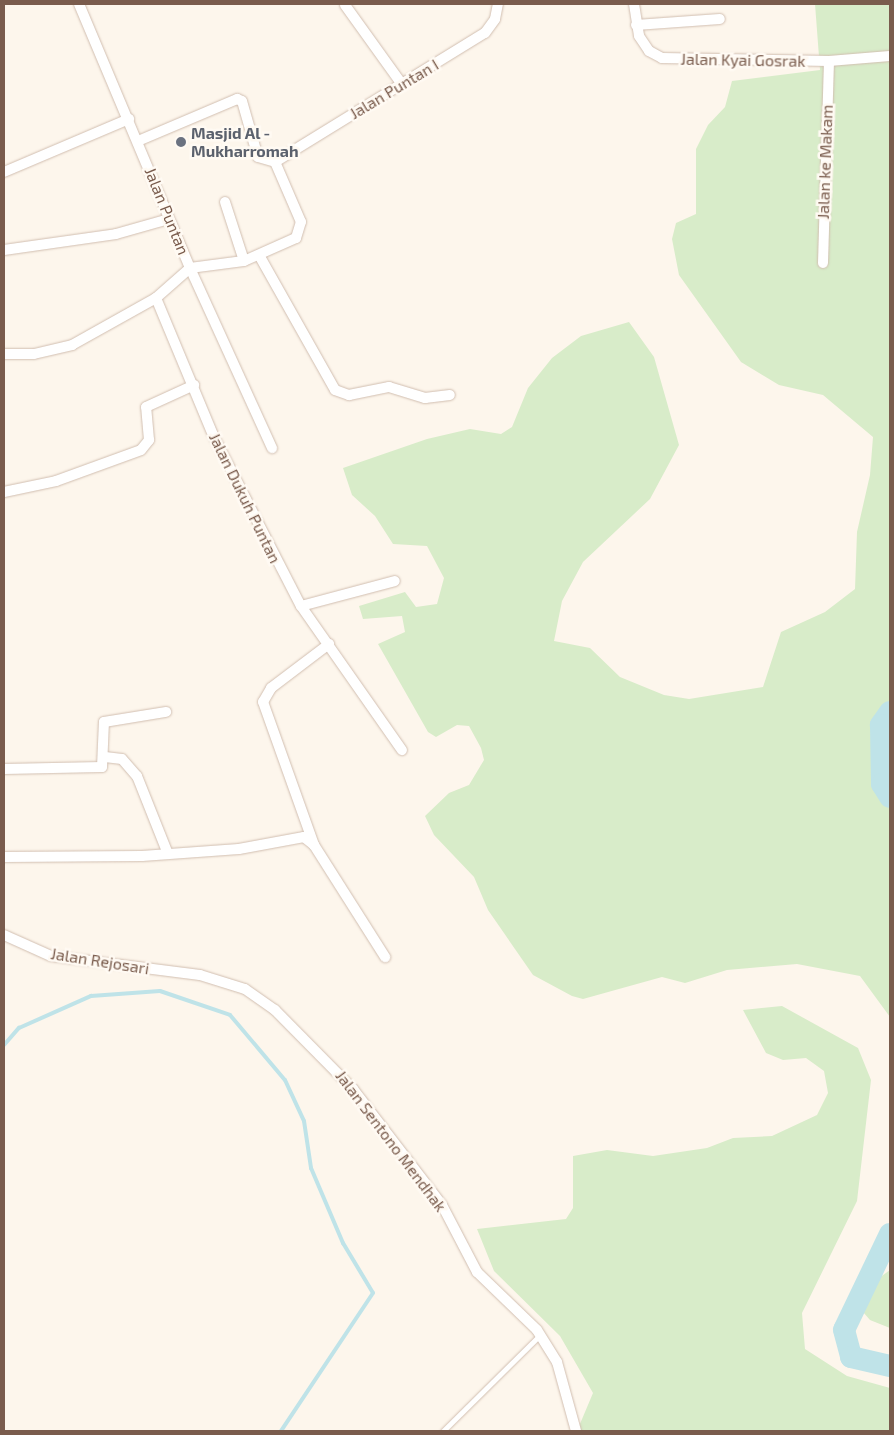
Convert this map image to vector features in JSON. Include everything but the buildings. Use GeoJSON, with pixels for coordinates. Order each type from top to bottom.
{"type":"FeatureCollection","features":[{"type":"Feature","properties":{"kind":"street","name":"Jalan Puntan"},"geometry":{"type":"LineString","coordinates":[[79,4],[129,119],[190,268],[244,261],[296,238],[300,230],[298,212],[275,162]]}},
{"type":"Feature","properties":{"kind":"street","name":"Jalan Puntan I"},"geometry":{"type":"LineString","coordinates":[[275,162],[485,33],[495,19],[498,4]]}},
{"type":"Feature","properties":{"kind":"street","name":"Jalan Kyai Gosrak"},"geometry":{"type":"LineString","coordinates":[[634,4],[636,25],[649,51],[662,58],[829,61],[890,56]]}},
{"type":"Feature","properties":{"kind":"street"},"geometry":{"type":"LineString","coordinates":[[345,5],[401,83]]}},
{"type":"Feature","properties":{"kind":"street"},"geometry":{"type":"LineString","coordinates":[[636,25],[720,19]]}},
{"type":"Feature","properties":{"kind":"street","name":"Jalan ke Makam"},"geometry":{"type":"LineString","coordinates":[[823,263],[829,61]]}},
{"type":"Feature","properties":{"kind":"street"},"geometry":{"type":"LineString","coordinates":[[138,141],[237,98],[242,101],[258,157],[275,162]]}},
{"type":"Feature","properties":{"kind":"street"},"geometry":{"type":"LineString","coordinates":[[4,172],[129,119]]}},
{"type":"Feature","properties":{"kind":"street"},"geometry":{"type":"LineString","coordinates":[[225,202],[244,261]]}},
{"type":"Feature","properties":{"kind":"street"},"geometry":{"type":"LineString","coordinates":[[4,250],[116,234],[169,219]]}},
{"type":"Feature","properties":{"kind":"street"},"geometry":{"type":"LineString","coordinates":[[260,255],[335,390],[349,395],[389,387],[426,398],[450,395]]}},
{"type":"Feature","properties":{"kind":"street"},"geometry":{"type":"LineString","coordinates":[[4,354],[34,354],[72,344],[156,298],[190,268],[272,448]]}},
{"type":"Feature","properties":{"kind":"street","name":"Jalan Dukuh Puntan"},"geometry":{"type":"LineString","coordinates":[[156,298],[221,450],[300,606],[329,644],[402,750]]}},
{"type":"Feature","properties":{"kind":"street"},"geometry":{"type":"LineString","coordinates":[[4,492],[56,480],[142,450],[149,440],[146,407],[194,385]]}},
{"type":"Feature","properties":{"kind":"street"},"geometry":{"type":"LineString","coordinates":[[300,606],[395,581]]}},
{"type":"Feature","properties":{"kind":"street"},"geometry":{"type":"LineString","coordinates":[[329,644],[271,688],[263,702],[314,844],[384,957]]}},
{"type":"Feature","properties":{"kind":"street"},"geometry":{"type":"LineString","coordinates":[[4,770],[100,768],[105,757],[102,728],[108,719],[166,712]]}},
{"type":"Feature","properties":{"kind":"street"},"geometry":{"type":"LineString","coordinates":[[105,757],[122,759],[137,776],[168,854]]}},
{"type":"Feature","properties":{"kind":"street"},"geometry":{"type":"LineString","coordinates":[[4,857],[168,854],[239,849],[290,836],[304,837],[314,844]]}},
{"type":"Feature","properties":{"kind":"street","name":"Jalan Rejosari"},"geometry":{"type":"LineString","coordinates":[[4,935],[51,956],[200,975]]}},
{"type":"Feature","properties":{"kind":"street","name":"Jalan Sentono Mendhak"},"geometry":{"type":"LineString","coordinates":[[200,975],[258,996],[328,1059],[442,1205],[477,1272],[540,1335],[568,1391],[576,1431]]}},
{"type":"Feature","properties":{"kind":"lane"},"geometry":{"type":"LineString","coordinates":[[443,1431],[540,1335]]}},
{"type":"Feature","properties":{"kind":"green space"},"geometry":{"type":"Polygon","coordinates":[[[815,4],[890,4],[890,1017],[860,976],[797,964],[727,970],[685,983],[662,977],[583,999],[572,996],[533,975],[488,910],[474,877],[434,835],[425,816],[449,793],[469,785],[484,760],[481,748],[469,726],[457,725],[436,737],[428,732],[378,644],[405,632],[402,616],[363,619],[359,606],[405,592],[416,607],[437,604],[444,578],[427,546],[393,544],[375,516],[352,495],[343,468],[427,439],[470,429],[501,434],[512,427],[528,388],[552,358],[581,336],[629,322],[654,357],[679,445],[650,499],[583,562],[562,601],[554,641],[590,648],[620,677],[664,695],[689,699],[763,687],[781,632],[825,612],[855,589],[857,532],[870,475],[873,437],[823,395],[779,385],[741,362],[679,275],[672,239],[676,223],[696,214],[696,149],[708,125],[725,107],[732,81],[820,70],[815,4]]]}},
{"type":"Feature","properties":{"kind":"green space"},"geometry":{"type":"Polygon","coordinates":[[[782,1006],[858,1048],[871,1080],[857,1201],[802,1313],[805,1349],[847,1376],[890,1388],[890,1431],[577,1431],[593,1393],[560,1336],[494,1271],[477,1229],[566,1219],[573,1208],[573,1156],[607,1150],[653,1156],[707,1148],[733,1138],[772,1136],[817,1115],[828,1093],[824,1071],[806,1058],[783,1060],[766,1053],[743,1010],[782,1006]]]}},
{"type":"Feature","properties":{"kind":"green space"},"geometry":{"type":"Polygon","coordinates":[[[890,1270],[890,1328],[870,1320],[863,1312],[879,1278],[890,1270]]]}},
{"type":"Feature","properties":{"kind":"waterway"},"geometry":{"type":"LineString","coordinates":[[890,712],[881,725],[882,784],[890,797]]}},
{"type":"Feature","properties":{"kind":"waterway"},"geometry":{"type":"LineString","coordinates":[[4,1045],[19,1028],[91,996],[160,991],[230,1015],[285,1080],[304,1121],[311,1168],[343,1243],[373,1293],[281,1431]]}},
{"type":"Feature","properties":{"kind":"waterway"},"geometry":{"type":"LineString","coordinates":[[890,1234],[844,1330],[851,1357],[890,1366]]}},
{"type":"Feature","properties":{"kind":"place","name":"Masjid Al - Mukharromah"},"geometry":{"type":"Point","coordinates":[181,142]}}]}
